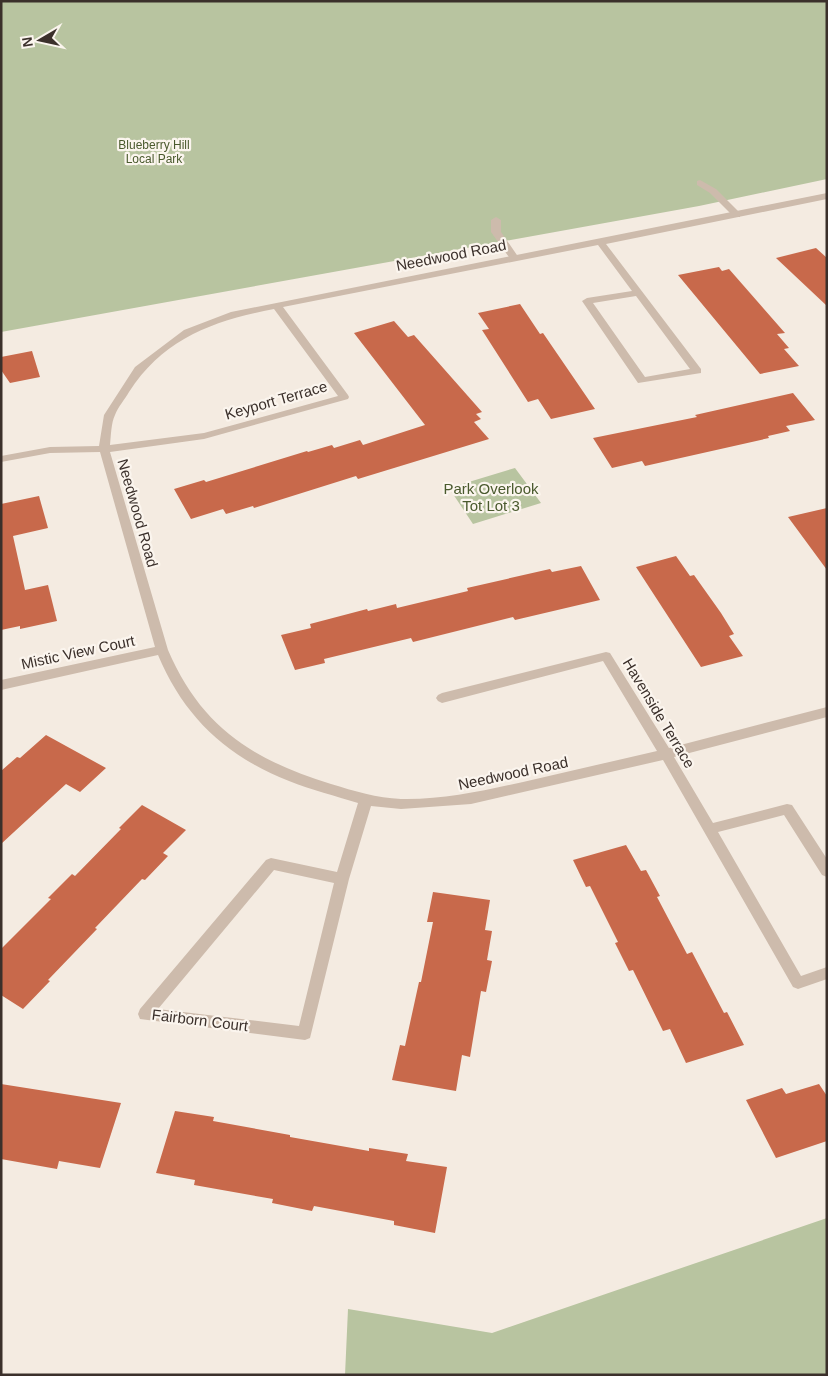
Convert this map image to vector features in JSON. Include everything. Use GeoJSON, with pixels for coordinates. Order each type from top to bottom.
{"type":"FeatureCollection","features":[{"type":"Feature","properties":{"kind":"street"},"geometry":{"type":"LineString","coordinates":[[700,183],[713,191],[737,215]]}},
{"type":"Feature","properties":{"kind":"street","name":"Needwood Road"},"geometry":{"type":"LineString","coordinates":[[827,196],[234,314],[187,332],[160,350],[140,369],[109,415],[104,449],[162,650],[173,676],[189,702],[224,738],[256,760],[294,778],[366,800],[401,804],[471,799],[666,754],[827,712]]}},
{"type":"Feature","properties":{"kind":"street"},"geometry":{"type":"LineString","coordinates":[[496,220],[496,232],[514,258]]}},
{"type":"Feature","properties":{"kind":"street"},"geometry":{"type":"LineString","coordinates":[[600,242],[679,348],[696,371],[642,381],[587,301],[638,293]]}},
{"type":"Feature","properties":{"kind":"street","name":"Keyport Terrace"},"geometry":{"type":"LineString","coordinates":[[104,449],[204,436],[344,397],[276,305]]}},
{"type":"Feature","properties":{"kind":"street"},"geometry":{"type":"LineString","coordinates":[[1,459],[50,450],[104,449]]}},
{"type":"Feature","properties":{"kind":"street","name":"Mistic View Court"},"geometry":{"type":"LineString","coordinates":[[1,685],[162,650]]}},
{"type":"Feature","properties":{"kind":"street","name":"Havenside Terrace"},"geometry":{"type":"LineString","coordinates":[[442,698],[606,656],[666,754],[798,983],[827,973]]}},
{"type":"Feature","properties":{"kind":"street","name":"Fairborn Court"},"geometry":{"type":"LineString","coordinates":[[342,879],[270,864],[144,1014],[305,1033],[342,879],[366,800]]}},
{"type":"Feature","properties":{"kind":"street"},"geometry":{"type":"LineString","coordinates":[[710,829],[787,809],[827,872]]}},
{"type":"Feature","properties":{"kind":"green space","name":"Blueberry Hill Local Park"},"geometry":{"type":"Polygon","coordinates":[[[1,1],[827,1],[827,179],[699,206],[1,332],[1,1]]]}},
{"type":"Feature","properties":{"kind":"green space","name":"Park Overlook Tot Lot 3"},"geometry":{"type":"Polygon","coordinates":[[[515,468],[541,503],[473,524],[449,488],[515,468]]]}},
{"type":"Feature","properties":{"kind":"green space"},"geometry":{"type":"Polygon","coordinates":[[[827,1218],[827,1375],[345,1375],[348,1309],[492,1333],[827,1218]]]}},
{"type":"Feature","properties":{"kind":"building"},"geometry":{"type":"Polygon","coordinates":[[[816,248],[827,258],[827,306],[776,258],[816,248]]]}},
{"type":"Feature","properties":{"kind":"building"},"geometry":{"type":"Polygon","coordinates":[[[719,267],[722,271],[729,269],[785,333],[777,334],[789,348],[784,349],[799,366],[760,374],[678,275],[719,267]]]}},
{"type":"Feature","properties":{"kind":"building"},"geometry":{"type":"Polygon","coordinates":[[[520,304],[540,334],[543,333],[595,409],[551,419],[538,399],[528,402],[482,330],[489,329],[478,313],[520,304]]]}},
{"type":"Feature","properties":{"kind":"building"},"geometry":{"type":"Polygon","coordinates":[[[394,321],[408,337],[414,335],[482,412],[476,414],[481,419],[474,422],[489,439],[358,479],[356,476],[254,508],[253,506],[226,514],[223,509],[191,519],[174,489],[204,480],[206,482],[332,445],[334,448],[360,440],[363,445],[425,425],[354,333],[394,321]]]}},
{"type":"Feature","properties":{"kind":"building"},"geometry":{"type":"Polygon","coordinates":[[[32,351],[40,377],[10,383],[1,370],[1,357],[32,351]]]}},
{"type":"Feature","properties":{"kind":"building"},"geometry":{"type":"Polygon","coordinates":[[[793,393],[815,420],[786,426],[790,431],[768,436],[769,438],[645,466],[642,461],[612,468],[593,438],[697,417],[695,415],[793,393]]]}},
{"type":"Feature","properties":{"kind":"building"},"geometry":{"type":"Polygon","coordinates":[[[39,496],[48,528],[13,536],[25,590],[48,585],[57,621],[20,629],[20,626],[1,630],[1,504],[39,496]]]}},
{"type":"Feature","properties":{"kind":"building"},"geometry":{"type":"Polygon","coordinates":[[[827,508],[827,570],[788,517],[827,508]]]}},
{"type":"Feature","properties":{"kind":"building"},"geometry":{"type":"Polygon","coordinates":[[[676,556],[690,576],[694,575],[721,613],[734,634],[729,636],[743,656],[701,667],[636,567],[676,556]]]}},
{"type":"Feature","properties":{"kind":"building"},"geometry":{"type":"Polygon","coordinates":[[[581,566],[600,600],[515,620],[513,617],[413,642],[411,638],[324,659],[325,663],[295,670],[281,635],[311,628],[310,624],[367,609],[368,611],[396,604],[397,608],[468,591],[467,588],[550,569],[552,572],[581,566]]]}},
{"type":"Feature","properties":{"kind":"building"},"geometry":{"type":"Polygon","coordinates":[[[46,735],[106,768],[80,792],[66,784],[1,844],[1,771],[17,757],[20,758],[46,735]]]}},
{"type":"Feature","properties":{"kind":"building"},"geometry":{"type":"Polygon","coordinates":[[[142,805],[186,830],[163,853],[168,856],[145,880],[142,879],[95,928],[97,929],[23,1009],[1,995],[1,949],[51,899],[48,898],[72,874],[75,876],[142,805]]]}},
{"type":"Feature","properties":{"kind":"building"},"geometry":{"type":"Polygon","coordinates":[[[626,845],[641,871],[646,870],[660,896],[657,897],[687,954],[692,952],[724,1013],[727,1012],[744,1045],[686,1063],[670,1029],[663,1031],[633,970],[629,971],[615,943],[618,942],[590,886],[586,887],[573,860],[626,845]]]}},
{"type":"Feature","properties":{"kind":"building"},"geometry":{"type":"Polygon","coordinates":[[[433,892],[490,900],[485,930],[492,931],[487,960],[492,961],[486,992],[481,991],[470,1057],[462,1055],[456,1091],[392,1080],[400,1045],[405,1046],[419,982],[421,982],[433,922],[427,922],[433,892]]]}},
{"type":"Feature","properties":{"kind":"building"},"geometry":{"type":"Polygon","coordinates":[[[1,1084],[121,1103],[100,1168],[59,1161],[57,1169],[1,1159],[1,1084]]]}},
{"type":"Feature","properties":{"kind":"building"},"geometry":{"type":"Polygon","coordinates":[[[819,1084],[827,1096],[827,1141],[776,1158],[746,1100],[782,1088],[786,1094],[819,1084]]]}},
{"type":"Feature","properties":{"kind":"building"},"geometry":{"type":"Polygon","coordinates":[[[175,1111],[214,1117],[213,1121],[290,1135],[290,1137],[369,1151],[369,1148],[408,1154],[406,1161],[447,1167],[435,1233],[394,1225],[394,1221],[314,1206],[312,1211],[272,1203],[273,1199],[194,1185],[195,1180],[156,1173],[175,1111]]]}}]}
